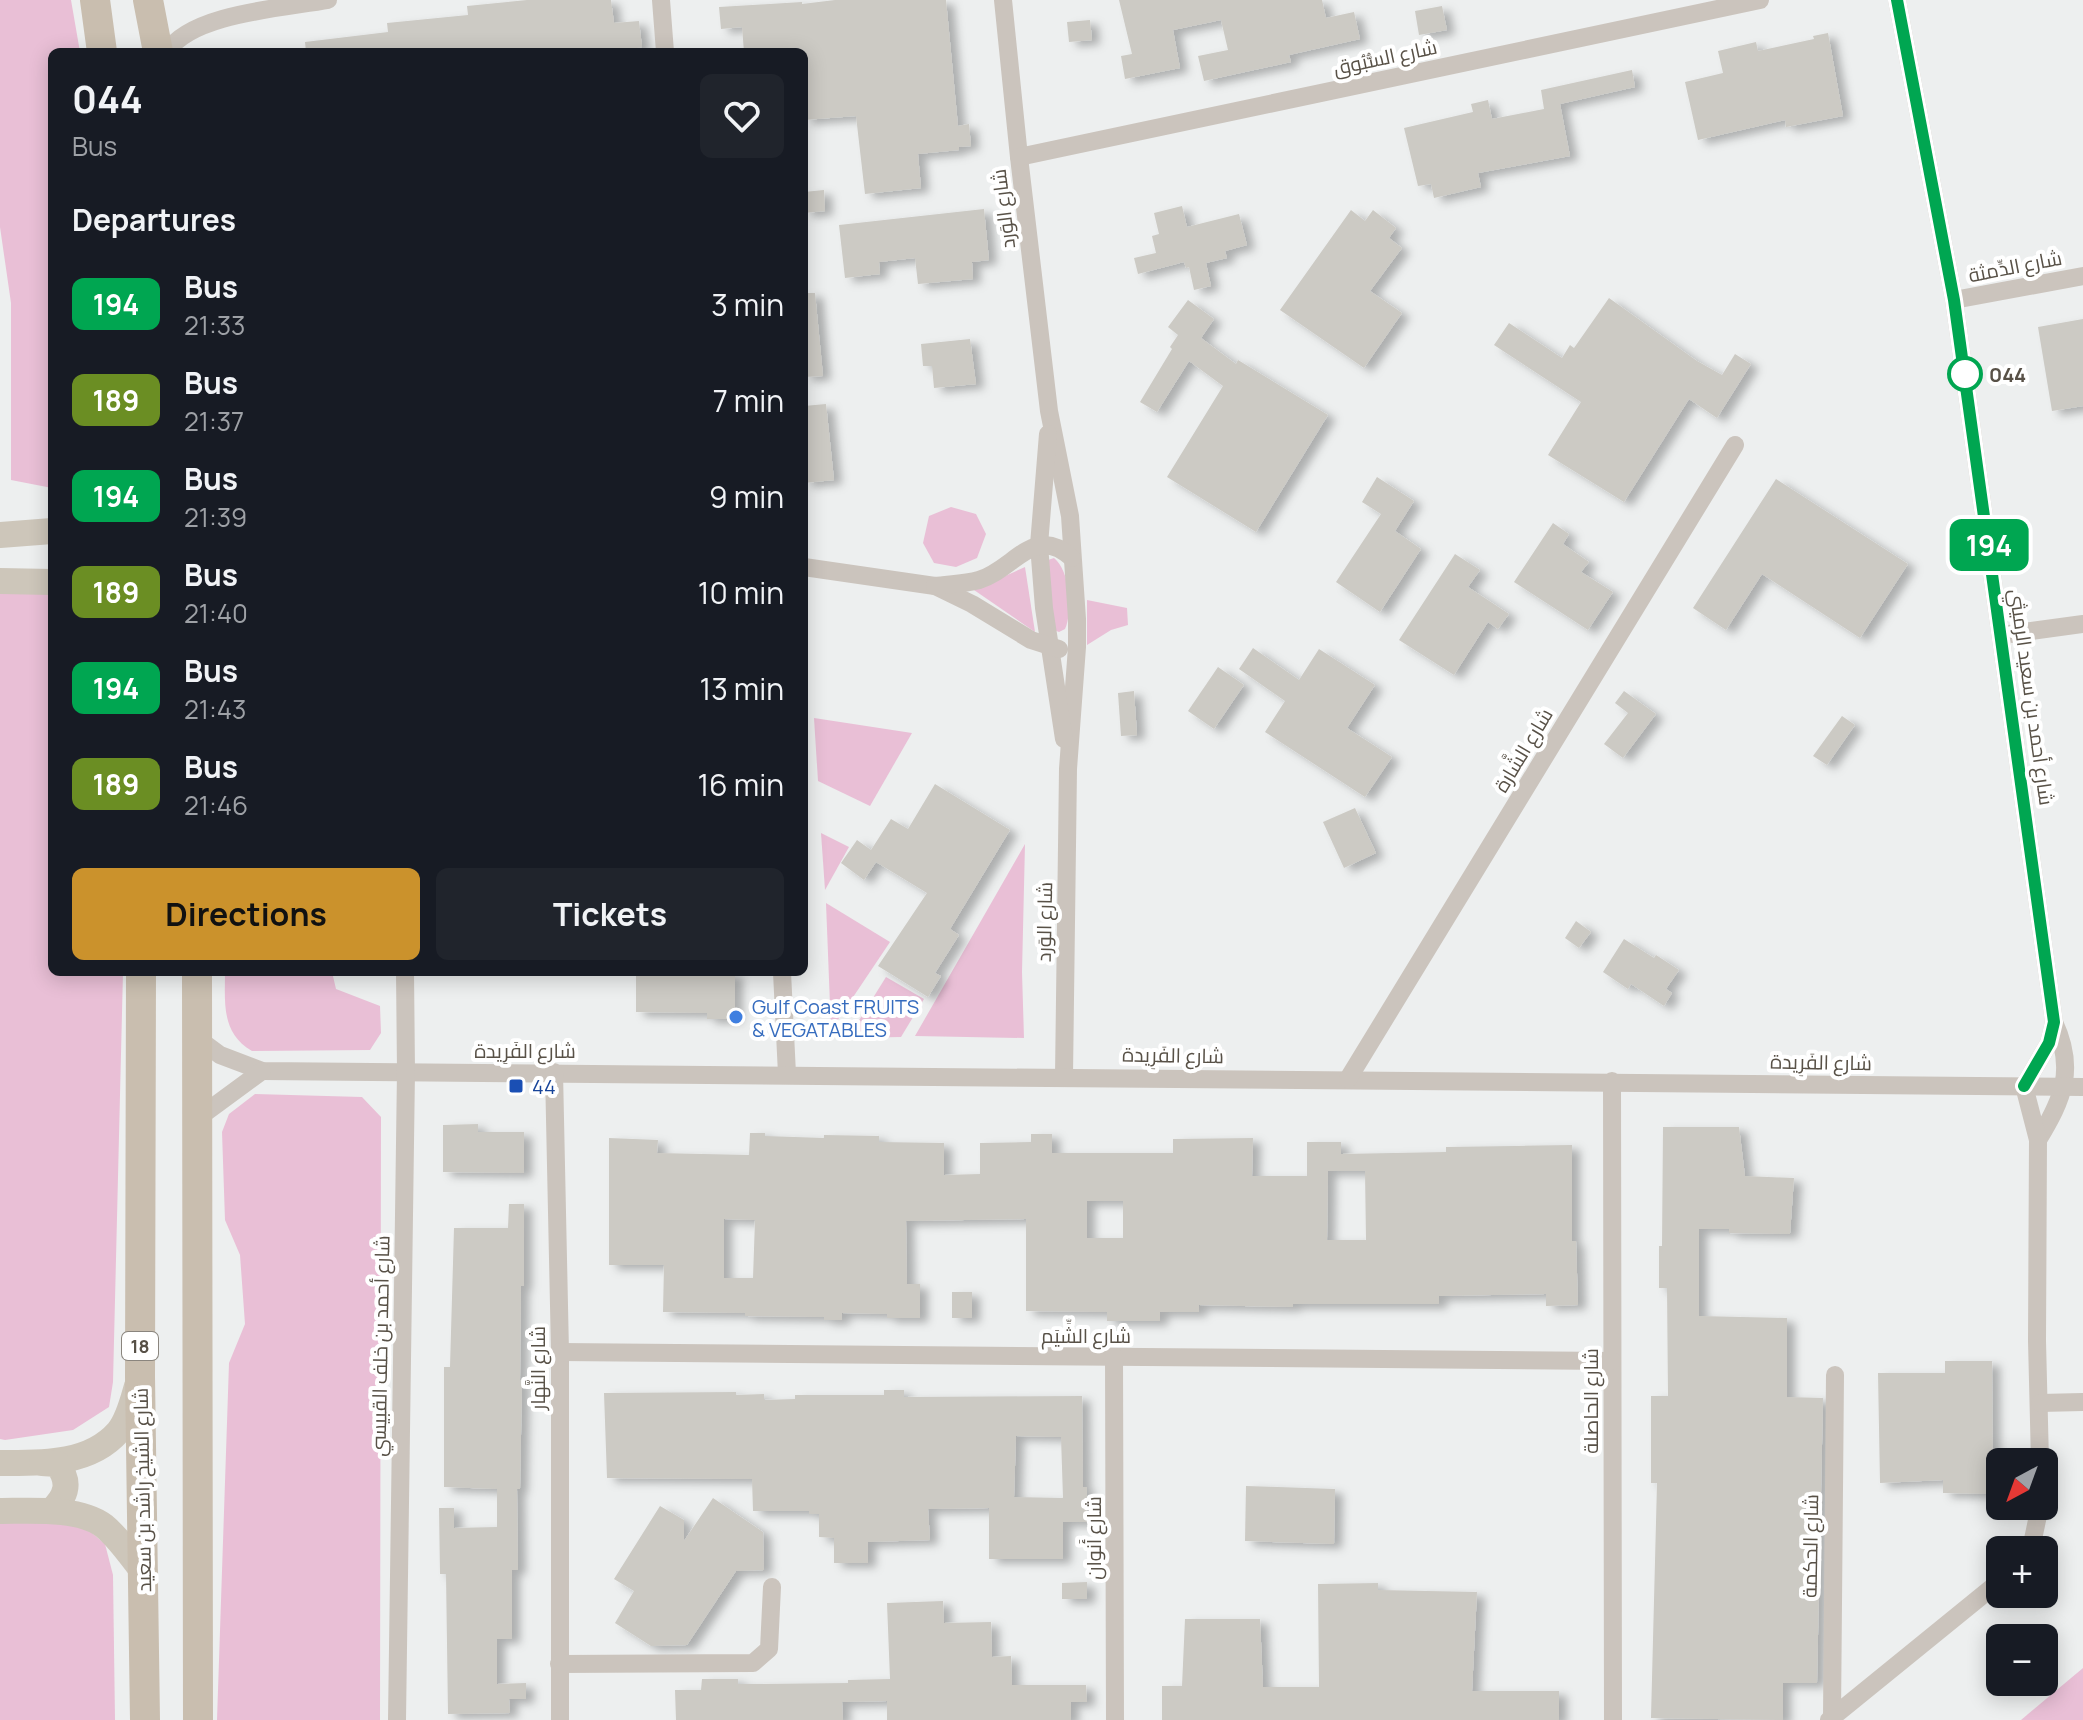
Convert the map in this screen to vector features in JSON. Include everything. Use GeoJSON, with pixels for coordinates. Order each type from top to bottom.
{"type":"FeatureCollection","features":[{"type":"Feature","properties":{"kind":"main road"},"geometry":{"type":"LineString","coordinates":[[95,0],[101,48]]}},
{"type":"Feature","properties":{"kind":"main road"},"geometry":{"type":"LineString","coordinates":[[148,0],[157,48]]}},
{"type":"Feature","properties":{"kind":"main road","name":"شارع الشيخ راشد بن سعيد"},"geometry":{"type":"LineString","coordinates":[[141,976],[140,1377],[145,1720]]}},
{"type":"Feature","properties":{"kind":"main road"},"geometry":{"type":"LineString","coordinates":[[197,976],[198,1720]]}},
{"type":"Feature","properties":{"kind":"street"},"geometry":{"type":"LineString","coordinates":[[661,0],[665,48]]}},
{"type":"Feature","properties":{"kind":"street","name":"شارع الوَرد"},"geometry":{"type":"LineString","coordinates":[[1003,0],[1049,411],[1070,516],[1077,647],[1068,769],[1064,1076]]}},
{"type":"Feature","properties":{"kind":"street","name":"شارع السُّبُوق"},"geometry":{"type":"LineString","coordinates":[[1019,157],[1760,0]]}},
{"type":"Feature","properties":{"kind":"street","name":"شارع أحمد بن سعيد الرميثي"},"geometry":{"type":"LineString","coordinates":[[1897,0],[1954,300],[2054,1022],[2062,1040],[2073,1087]]}},
{"type":"Feature","properties":{"kind":"street"},"geometry":{"type":"LineString","coordinates":[[169,48],[190,30],[219,19],[322,1]]}},
{"type":"Feature","properties":{"kind":"street","name":"شارع الدِّمثة"},"geometry":{"type":"LineString","coordinates":[[1954,300],[2083,276]]}},
{"type":"Feature","properties":{"kind":"street","name":"شارع الوَرد"},"geometry":{"type":"LineString","coordinates":[[1049,411],[1039,545],[1049,646],[1068,769]]}},
{"type":"Feature","properties":{"kind":"street","name":"شارع الشَّارة"},"geometry":{"type":"LineString","coordinates":[[1348,1079],[1735,445]]}},
{"type":"Feature","properties":{"kind":"street"},"geometry":{"type":"LineString","coordinates":[[0,535],[48,535]]}},
{"type":"Feature","properties":{"kind":"street"},"geometry":{"type":"LineString","coordinates":[[808,568],[935,586],[979,580],[1001,570],[1039,545],[1056,546],[1072,558]]}},
{"type":"Feature","properties":{"kind":"street"},"geometry":{"type":"LineString","coordinates":[[0,581],[48,580]]}},
{"type":"Feature","properties":{"kind":"street"},"geometry":{"type":"LineString","coordinates":[[935,586],[972,604],[1031,640],[1059,649],[1077,647]]}},
{"type":"Feature","properties":{"kind":"street"},"geometry":{"type":"LineString","coordinates":[[2002,635],[2083,624]]}},
{"type":"Feature","properties":{"kind":"street","name":"شارع أحمد بن خلف القبيسي"},"geometry":{"type":"LineString","coordinates":[[397,1720],[405,976]]}},
{"type":"Feature","properties":{"kind":"street"},"geometry":{"type":"LineString","coordinates":[[782,976],[787,1074]]}},
{"type":"Feature","properties":{"kind":"street","name":"شارع أحمد بن سعيد الرميثي"},"geometry":{"type":"LineString","coordinates":[[2024,1086],[2049,1043],[2054,1022]]}},
{"type":"Feature","properties":{"kind":"street","name":"شارع الفَرِيدة"},"geometry":{"type":"LineString","coordinates":[[197,1038],[220,1055],[262,1071],[2073,1087]]}},
{"type":"Feature","properties":{"kind":"street"},"geometry":{"type":"LineString","coordinates":[[198,1118],[262,1071]]}},
{"type":"Feature","properties":{"kind":"street","name":"شارع النَّهار"},"geometry":{"type":"LineString","coordinates":[[554,1072],[560,1352],[560,1720]]}},
{"type":"Feature","properties":{"kind":"street","name":"شارع الحاصلة"},"geometry":{"type":"LineString","coordinates":[[1612,1081],[1613,1720]]}},
{"type":"Feature","properties":{"kind":"street"},"geometry":{"type":"LineString","coordinates":[[2024,1086],[2038,1140],[2040,1448]]}},
{"type":"Feature","properties":{"kind":"street"},"geometry":{"type":"LineString","coordinates":[[2038,1140],[2059,1103],[2073,1087]]}},
{"type":"Feature","properties":{"kind":"street","name":"شارع الشِّيَم"},"geometry":{"type":"LineString","coordinates":[[560,1352],[1612,1361]]}},
{"type":"Feature","properties":{"kind":"street","name":"شارع أَنوان"},"geometry":{"type":"LineString","coordinates":[[1114,1357],[1115,1720]]}},
{"type":"Feature","properties":{"kind":"street","name":"شارع الحكمة"},"geometry":{"type":"LineString","coordinates":[[1830,1718],[1835,1375]]}},
{"type":"Feature","properties":{"kind":"street"},"geometry":{"type":"LineString","coordinates":[[42,1463],[79,1457],[100,1447],[119,1431],[140,1377]]}},
{"type":"Feature","properties":{"kind":"street"},"geometry":{"type":"LineString","coordinates":[[2040,1403],[2083,1402]]}},
{"type":"Feature","properties":{"kind":"street"},"geometry":{"type":"LineString","coordinates":[[0,1463],[57,1464],[66,1482],[66,1493],[51,1511]]}},
{"type":"Feature","properties":{"kind":"street"},"geometry":{"type":"LineString","coordinates":[[0,1511],[51,1511],[101,1524],[145,1574]]}},
{"type":"Feature","properties":{"kind":"street"},"geometry":{"type":"LineString","coordinates":[[559,1664],[753,1663],[769,1649],[772,1587]]}},
{"type":"Feature","properties":{"kind":"street","name":"شارع الحكمة"},"geometry":{"type":"LineString","coordinates":[[1830,1718],[1986,1592]]}},
{"type":"Feature","properties":{"kind":"shaded area"},"geometry":{"type":"Polygon","coordinates":[[[0,0],[71,0],[79,48],[48,48],[48,487],[11,480],[11,303],[0,227],[0,0]]]}},
{"type":"Feature","properties":{"kind":"shaded area"},"geometry":{"type":"Polygon","coordinates":[[[951,507],[976,514],[986,534],[977,558],[956,567],[934,563],[923,543],[929,516],[951,507]]]}},
{"type":"Feature","properties":{"kind":"shaded area"},"geometry":{"type":"Polygon","coordinates":[[[1054,558],[1064,572],[1069,602],[1065,629],[1059,632],[1054,630],[1048,560],[1054,558]]]}},
{"type":"Feature","properties":{"kind":"shaded area"},"geometry":{"type":"Polygon","coordinates":[[[1025,567],[1035,632],[974,590],[1025,567]]]}},
{"type":"Feature","properties":{"kind":"shaded area"},"geometry":{"type":"Polygon","coordinates":[[[0,584],[48,584],[48,976],[123,976],[113,1382],[109,1407],[73,1430],[0,1439],[0,584]]]}},
{"type":"Feature","properties":{"kind":"shaded area"},"geometry":{"type":"Polygon","coordinates":[[[1087,600],[1127,608],[1128,625],[1111,630],[1087,645],[1087,600]]]}},
{"type":"Feature","properties":{"kind":"shaded area"},"geometry":{"type":"Polygon","coordinates":[[[814,718],[912,733],[870,806],[818,781],[814,718]]]}},
{"type":"Feature","properties":{"kind":"shaded area"},"geometry":{"type":"Polygon","coordinates":[[[821,833],[849,847],[825,890],[821,833]]]}},
{"type":"Feature","properties":{"kind":"shaded area"},"geometry":{"type":"Polygon","coordinates":[[[1025,844],[1024,1038],[915,1036],[1025,844]]]}},
{"type":"Feature","properties":{"kind":"shaded area"},"geometry":{"type":"Polygon","coordinates":[[[826,903],[890,942],[831,1030],[826,903]]]}},
{"type":"Feature","properties":{"kind":"shaded area"},"geometry":{"type":"Polygon","coordinates":[[[225,976],[333,976],[336,989],[380,1006],[381,1033],[370,1050],[252,1051],[235,1035],[225,1006],[225,976]]]}},
{"type":"Feature","properties":{"kind":"shaded area"},"geometry":{"type":"Polygon","coordinates":[[[886,977],[924,999],[901,1037],[848,1038],[886,977]]]}},
{"type":"Feature","properties":{"kind":"shaded area"},"geometry":{"type":"Polygon","coordinates":[[[255,1094],[362,1097],[381,1117],[380,1720],[217,1720],[229,1363],[245,1324],[240,1255],[225,1220],[222,1132],[229,1114],[255,1094]]]}},
{"type":"Feature","properties":{"kind":"shaded area"},"geometry":{"type":"Polygon","coordinates":[[[79,1522],[105,1544],[113,1575],[115,1720],[0,1720],[0,1523],[79,1522]]]}},
{"type":"Feature","properties":{"kind":"shaded area"},"geometry":{"type":"Polygon","coordinates":[[[2083,1668],[2083,1720],[2021,1720],[2050,1696],[2058,1696],[2058,1689],[2083,1668]]]}},
{"type":"Feature","properties":{"kind":"building"},"geometry":{"type":"Polygon","coordinates":[[[527,0],[611,0],[614,23],[639,21],[642,47],[306,48],[305,42],[388,32],[387,23],[468,15],[467,6],[527,0]]]}},
{"type":"Feature","properties":{"kind":"building"},"geometry":{"type":"Polygon","coordinates":[[[835,0],[946,0],[958,126],[969,124],[971,146],[918,154],[921,188],[865,194],[856,116],[808,120],[808,48],[744,48],[742,27],[721,29],[719,7],[835,0]]]}},
{"type":"Feature","properties":{"kind":"building"},"geometry":{"type":"Polygon","coordinates":[[[1119,0],[1322,0],[1326,18],[1354,12],[1360,39],[1289,55],[1291,62],[1204,81],[1198,56],[1228,50],[1221,20],[1173,30],[1180,68],[1125,79],[1121,56],[1132,54],[1119,0]]]}},
{"type":"Feature","properties":{"kind":"building"},"geometry":{"type":"Polygon","coordinates":[[[1442,6],[1447,30],[1419,35],[1415,11],[1442,6]]]}},
{"type":"Feature","properties":{"kind":"building"},"geometry":{"type":"Polygon","coordinates":[[[1090,20],[1092,40],[1069,42],[1067,22],[1090,20]]]}},
{"type":"Feature","properties":{"kind":"building"},"geometry":{"type":"Polygon","coordinates":[[[1828,33],[1843,116],[1786,127],[1785,120],[1698,140],[1685,82],[1723,73],[1718,51],[1756,42],[1758,51],[1828,33]]]}},
{"type":"Feature","properties":{"kind":"building"},"geometry":{"type":"Polygon","coordinates":[[[1632,70],[1635,87],[1560,104],[1570,156],[1478,173],[1481,187],[1434,198],[1431,184],[1418,186],[1404,128],[1473,112],[1471,104],[1488,100],[1492,119],[1544,109],[1541,90],[1632,70]]]}},
{"type":"Feature","properties":{"kind":"building"},"geometry":{"type":"Polygon","coordinates":[[[824,190],[825,211],[808,213],[808,192],[824,190]]]}},
{"type":"Feature","properties":{"kind":"building"},"geometry":{"type":"Polygon","coordinates":[[[1182,206],[1187,227],[1239,214],[1247,245],[1225,251],[1227,258],[1206,263],[1211,286],[1194,290],[1189,267],[1186,268],[1184,262],[1138,274],[1134,258],[1156,253],[1152,236],[1159,234],[1154,213],[1182,206]]]}},
{"type":"Feature","properties":{"kind":"building"},"geometry":{"type":"Polygon","coordinates":[[[984,209],[989,260],[972,262],[973,279],[918,284],[915,258],[879,262],[880,274],[845,278],[839,225],[984,209]]]}},
{"type":"Feature","properties":{"kind":"building"},"geometry":{"type":"Polygon","coordinates":[[[1351,210],[1365,221],[1373,210],[1396,228],[1389,238],[1402,248],[1370,291],[1402,313],[1364,368],[1280,310],[1351,210]]]}},
{"type":"Feature","properties":{"kind":"building"},"geometry":{"type":"Polygon","coordinates":[[[808,293],[815,293],[823,376],[808,377],[808,293]]]}},
{"type":"Feature","properties":{"kind":"building"},"geometry":{"type":"Polygon","coordinates":[[[1609,298],[1697,361],[1722,375],[1735,354],[1751,364],[1717,418],[1689,399],[1624,502],[1548,455],[1581,402],[1494,345],[1509,323],[1562,358],[1570,345],[1574,348],[1609,298]]]}},
{"type":"Feature","properties":{"kind":"building"},"geometry":{"type":"Polygon","coordinates":[[[1188,300],[1214,319],[1201,338],[1236,364],[1238,360],[1328,415],[1256,532],[1167,477],[1223,386],[1189,361],[1157,412],[1140,402],[1178,335],[1168,327],[1188,300]]]}},
{"type":"Feature","properties":{"kind":"building"},"geometry":{"type":"Polygon","coordinates":[[[2083,319],[2083,406],[2052,411],[2038,327],[2083,319]]]}},
{"type":"Feature","properties":{"kind":"building"},"geometry":{"type":"Polygon","coordinates":[[[970,339],[976,384],[934,388],[932,366],[923,366],[921,344],[970,339]]]}},
{"type":"Feature","properties":{"kind":"building"},"geometry":{"type":"Polygon","coordinates":[[[826,404],[834,480],[808,483],[808,406],[826,404]]]}},
{"type":"Feature","properties":{"kind":"building"},"geometry":{"type":"Polygon","coordinates":[[[1377,477],[1414,501],[1395,531],[1421,549],[1380,612],[1336,582],[1381,514],[1362,502],[1377,477]]]}},
{"type":"Feature","properties":{"kind":"building"},"geometry":{"type":"Polygon","coordinates":[[[1776,479],[1908,564],[1860,638],[1762,574],[1726,630],[1693,608],[1776,479]]]}},
{"type":"Feature","properties":{"kind":"building"},"geometry":{"type":"Polygon","coordinates":[[[1553,523],[1569,534],[1563,544],[1589,562],[1581,572],[1613,592],[1588,630],[1514,582],[1553,523]]]}},
{"type":"Feature","properties":{"kind":"building"},"geometry":{"type":"Polygon","coordinates":[[[1455,554],[1480,570],[1468,587],[1509,614],[1498,629],[1488,622],[1454,675],[1399,640],[1455,554]]]}},
{"type":"Feature","properties":{"kind":"building"},"geometry":{"type":"Polygon","coordinates":[[[1253,648],[1299,680],[1319,649],[1375,685],[1347,728],[1392,757],[1365,797],[1265,732],[1285,701],[1239,669],[1253,648]]]}},
{"type":"Feature","properties":{"kind":"building"},"geometry":{"type":"Polygon","coordinates":[[[1218,667],[1244,685],[1214,729],[1188,711],[1218,667]]]}},
{"type":"Feature","properties":{"kind":"building"},"geometry":{"type":"Polygon","coordinates":[[[1134,691],[1137,735],[1121,736],[1118,693],[1134,691]]]}},
{"type":"Feature","properties":{"kind":"building"},"geometry":{"type":"Polygon","coordinates":[[[1624,691],[1656,714],[1623,758],[1604,744],[1628,713],[1615,703],[1624,691]]]}},
{"type":"Feature","properties":{"kind":"building"},"geometry":{"type":"Polygon","coordinates":[[[1842,716],[1855,725],[1827,765],[1813,756],[1842,716]]]}},
{"type":"Feature","properties":{"kind":"building"},"geometry":{"type":"Polygon","coordinates":[[[935,784],[1010,830],[950,929],[959,935],[935,973],[941,976],[928,997],[878,966],[927,893],[876,862],[864,880],[841,863],[857,840],[871,850],[891,819],[908,829],[935,784]]]}},
{"type":"Feature","properties":{"kind":"building"},"geometry":{"type":"Polygon","coordinates":[[[1355,808],[1376,853],[1344,868],[1323,822],[1355,808]]]}},
{"type":"Feature","properties":{"kind":"building"},"geometry":{"type":"Polygon","coordinates":[[[1576,921],[1591,932],[1579,948],[1565,938],[1576,921]]]}},
{"type":"Feature","properties":{"kind":"building"},"geometry":{"type":"Polygon","coordinates":[[[1624,939],[1679,970],[1666,989],[1672,993],[1664,1006],[1631,984],[1628,989],[1603,972],[1624,939]]]}},
{"type":"Feature","properties":{"kind":"building"},"geometry":{"type":"Polygon","coordinates":[[[636,976],[735,976],[735,1019],[707,1019],[707,1013],[636,1012],[636,976]]]}},
{"type":"Feature","properties":{"kind":"building"},"geometry":{"type":"Polygon","coordinates":[[[478,1124],[478,1132],[524,1132],[524,1173],[443,1172],[443,1125],[478,1124]]]}},
{"type":"Feature","properties":{"kind":"building"},"geometry":{"type":"Polygon","coordinates":[[[1663,1127],[1739,1127],[1745,1176],[1794,1178],[1790,1234],[1699,1229],[1699,1316],[1787,1318],[1787,1397],[1823,1398],[1817,1683],[1783,1683],[1783,1720],[1651,1718],[1657,1483],[1651,1483],[1651,1396],[1668,1396],[1667,1288],[1659,1288],[1663,1127]]]}},
{"type":"Feature","properties":{"kind":"building"},"geometry":{"type":"Polygon","coordinates":[[[750,1133],[824,1138],[824,1135],[879,1136],[879,1142],[944,1143],[944,1175],[980,1174],[980,1143],[1031,1142],[1031,1134],[1052,1134],[1052,1153],[1173,1153],[1173,1139],[1253,1138],[1252,1176],[1307,1176],[1307,1142],[1341,1142],[1341,1154],[1446,1152],[1446,1147],[1572,1145],[1572,1241],[1576,1241],[1578,1305],[1546,1306],[1546,1294],[1439,1296],[1439,1304],[1199,1305],[1199,1312],[1160,1312],[1160,1321],[1107,1321],[1107,1312],[1026,1311],[1026,1219],[906,1221],[907,1284],[920,1284],[920,1318],[842,1313],[842,1320],[824,1320],[824,1317],[745,1316],[745,1313],[663,1312],[664,1265],[609,1265],[609,1138],[658,1140],[657,1153],[749,1155],[750,1133]],[[1328,1171],[1327,1240],[1366,1240],[1365,1171],[1328,1171]],[[1087,1201],[1087,1238],[1123,1238],[1123,1201],[1087,1201]],[[724,1219],[724,1278],[753,1278],[755,1220],[724,1219]]]}},
{"type":"Feature","properties":{"kind":"building"},"geometry":{"type":"Polygon","coordinates":[[[509,1204],[524,1204],[518,1570],[512,1570],[512,1639],[497,1639],[497,1684],[526,1683],[526,1699],[509,1699],[510,1713],[448,1714],[446,1574],[440,1574],[439,1508],[454,1508],[454,1528],[497,1527],[497,1489],[444,1487],[444,1367],[450,1367],[454,1228],[508,1228],[509,1204]]]}},
{"type":"Feature","properties":{"kind":"building"},"geometry":{"type":"Polygon","coordinates":[[[952,1292],[972,1292],[972,1318],[952,1318],[952,1292]]]}},
{"type":"Feature","properties":{"kind":"building"},"geometry":{"type":"Polygon","coordinates":[[[1945,1361],[1992,1361],[1993,1448],[1986,1448],[1986,1494],[1943,1493],[1943,1480],[1880,1483],[1878,1373],[1945,1373],[1945,1361]]]}},
{"type":"Feature","properties":{"kind":"building"},"geometry":{"type":"Polygon","coordinates":[[[884,1390],[904,1390],[904,1397],[1082,1396],[1083,1487],[1087,1487],[1087,1522],[1063,1522],[1063,1559],[989,1559],[989,1508],[928,1509],[930,1540],[868,1542],[868,1563],[834,1563],[834,1538],[819,1537],[819,1514],[809,1514],[809,1511],[753,1511],[752,1479],[607,1478],[604,1393],[736,1392],[736,1395],[764,1394],[764,1400],[795,1399],[795,1395],[884,1395],[884,1390]],[[1016,1436],[1014,1497],[1063,1498],[1061,1437],[1016,1436]]]}},
{"type":"Feature","properties":{"kind":"building"},"geometry":{"type":"Polygon","coordinates":[[[1246,1486],[1335,1489],[1334,1544],[1245,1541],[1246,1486]]]}},
{"type":"Feature","properties":{"kind":"building"},"geometry":{"type":"Polygon","coordinates":[[[713,1498],[763,1532],[764,1570],[736,1571],[687,1645],[651,1646],[615,1623],[634,1591],[614,1579],[660,1506],[684,1520],[684,1541],[713,1498]]]}},
{"type":"Feature","properties":{"kind":"building"},"geometry":{"type":"Polygon","coordinates":[[[1087,1582],[1087,1599],[1062,1599],[1062,1583],[1087,1582]]]}},
{"type":"Feature","properties":{"kind":"building"},"geometry":{"type":"Polygon","coordinates":[[[1378,1583],[1378,1590],[1477,1592],[1472,1691],[1559,1691],[1559,1720],[1162,1720],[1162,1686],[1182,1686],[1185,1619],[1260,1619],[1263,1687],[1319,1687],[1318,1584],[1378,1583]]]}},
{"type":"Feature","properties":{"kind":"building"},"geometry":{"type":"Polygon","coordinates":[[[943,1601],[944,1623],[991,1622],[992,1657],[1011,1656],[1012,1685],[1086,1685],[1087,1702],[1071,1702],[1071,1720],[887,1720],[887,1701],[842,1702],[843,1720],[676,1720],[675,1690],[701,1690],[702,1679],[738,1679],[738,1684],[761,1684],[890,1679],[887,1603],[943,1601]]]}},
{"type":"Feature","properties":{"kind":"bus line","name":"194"},"geometry":{"type":"LineString","coordinates":[[1897,0],[1954,300],[2054,1022],[2042,1059],[2024,1086]]}},
{"type":"Feature","properties":{"kind":"place","name":"044"},"geometry":{"type":"Point","coordinates":[1965,374]}},
{"type":"Feature","properties":{"kind":"place","name":"Gulf Coast FRUITS & VEGATABLES"},"geometry":{"type":"Point","coordinates":[736,1017]}},
{"type":"Feature","properties":{"kind":"place","name":"44"},"geometry":{"type":"Point","coordinates":[516,1086]}}]}
